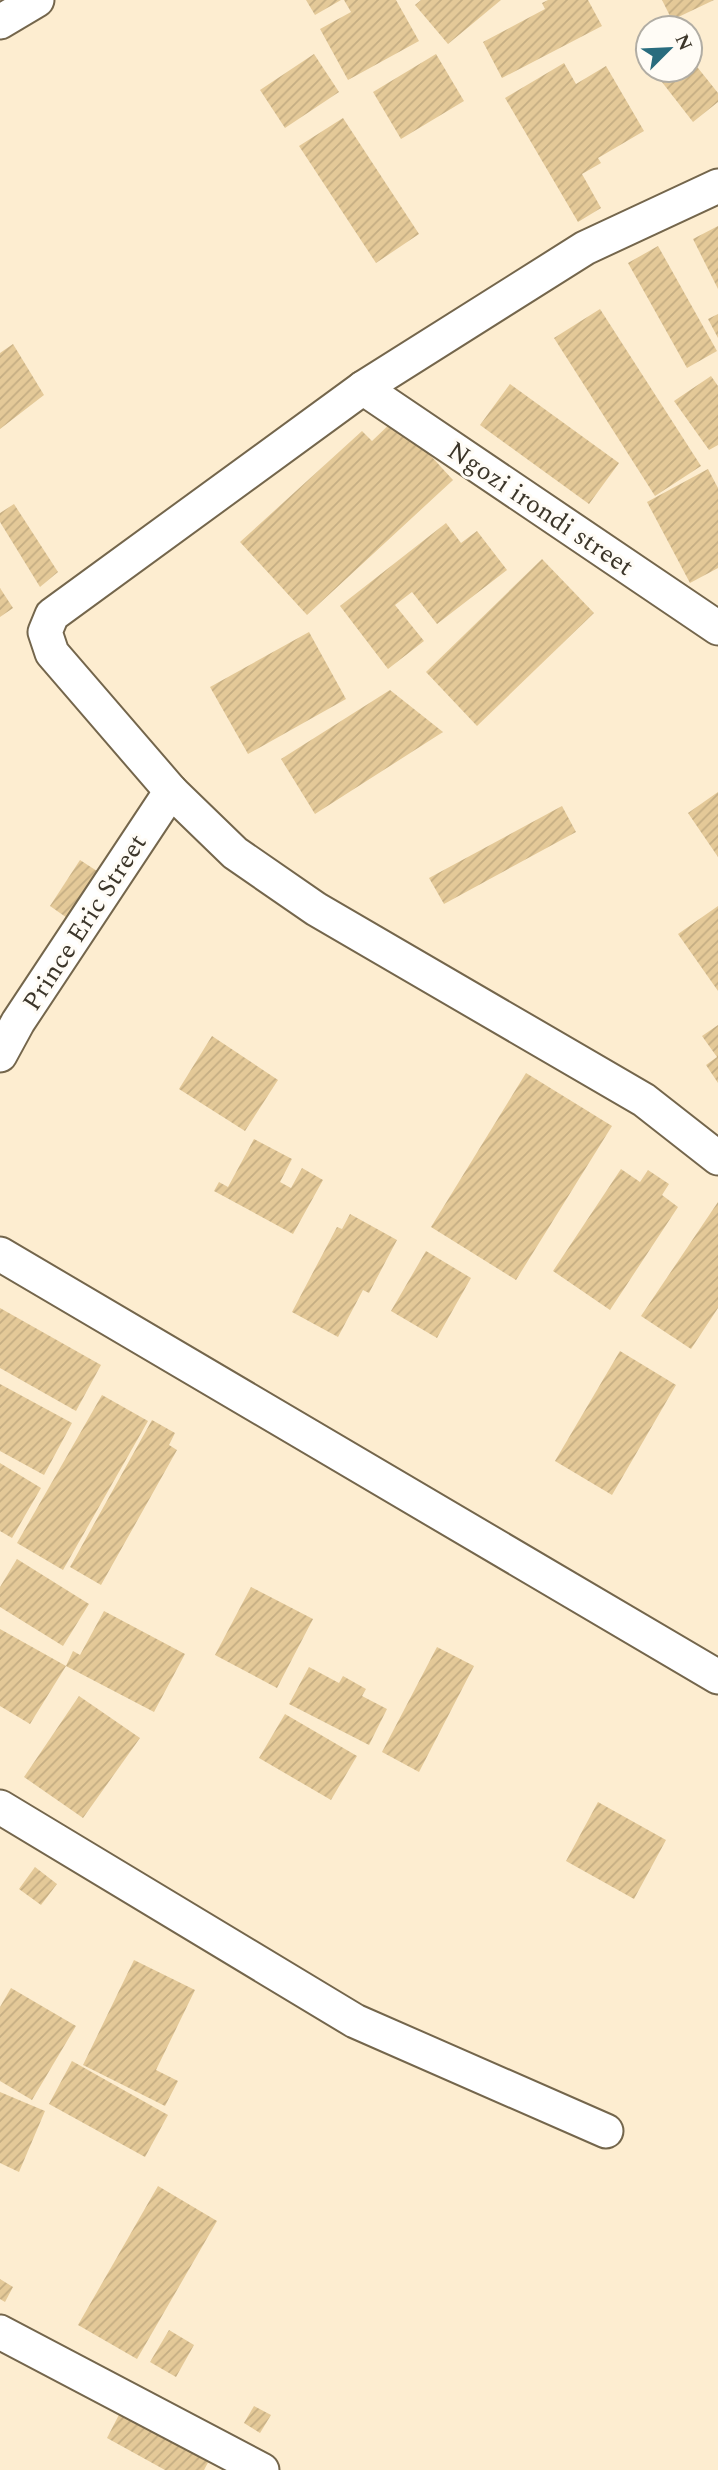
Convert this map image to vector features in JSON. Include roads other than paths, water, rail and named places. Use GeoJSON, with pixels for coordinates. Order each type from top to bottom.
{"type":"FeatureCollection","features":[{"type":"Feature","properties":{"kind":"street"},"geometry":{"type":"LineString","coordinates":[[0,22],[37,0]]}},
{"type":"Feature","properties":{"kind":"street"},"geometry":{"type":"LineString","coordinates":[[718,186],[584,248],[363,388],[52,615],[45,632],[52,653],[170,791],[234,853],[316,909],[644,1100],[718,1158]]}},
{"type":"Feature","properties":{"kind":"street","name":"Ngozi irondi street"},"geometry":{"type":"LineString","coordinates":[[363,388],[718,628]]}},
{"type":"Feature","properties":{"kind":"street","name":"Prince Eric Street"},"geometry":{"type":"LineString","coordinates":[[0,1055],[18,1022],[170,791]]}},
{"type":"Feature","properties":{"kind":"street"},"geometry":{"type":"LineString","coordinates":[[0,1254],[718,1677]]}},
{"type":"Feature","properties":{"kind":"street"},"geometry":{"type":"LineString","coordinates":[[0,1807],[355,2021],[606,2131]]}},
{"type":"Feature","properties":{"kind":"street"},"geometry":{"type":"LineString","coordinates":[[0,2332],[262,2470]]}}]}
